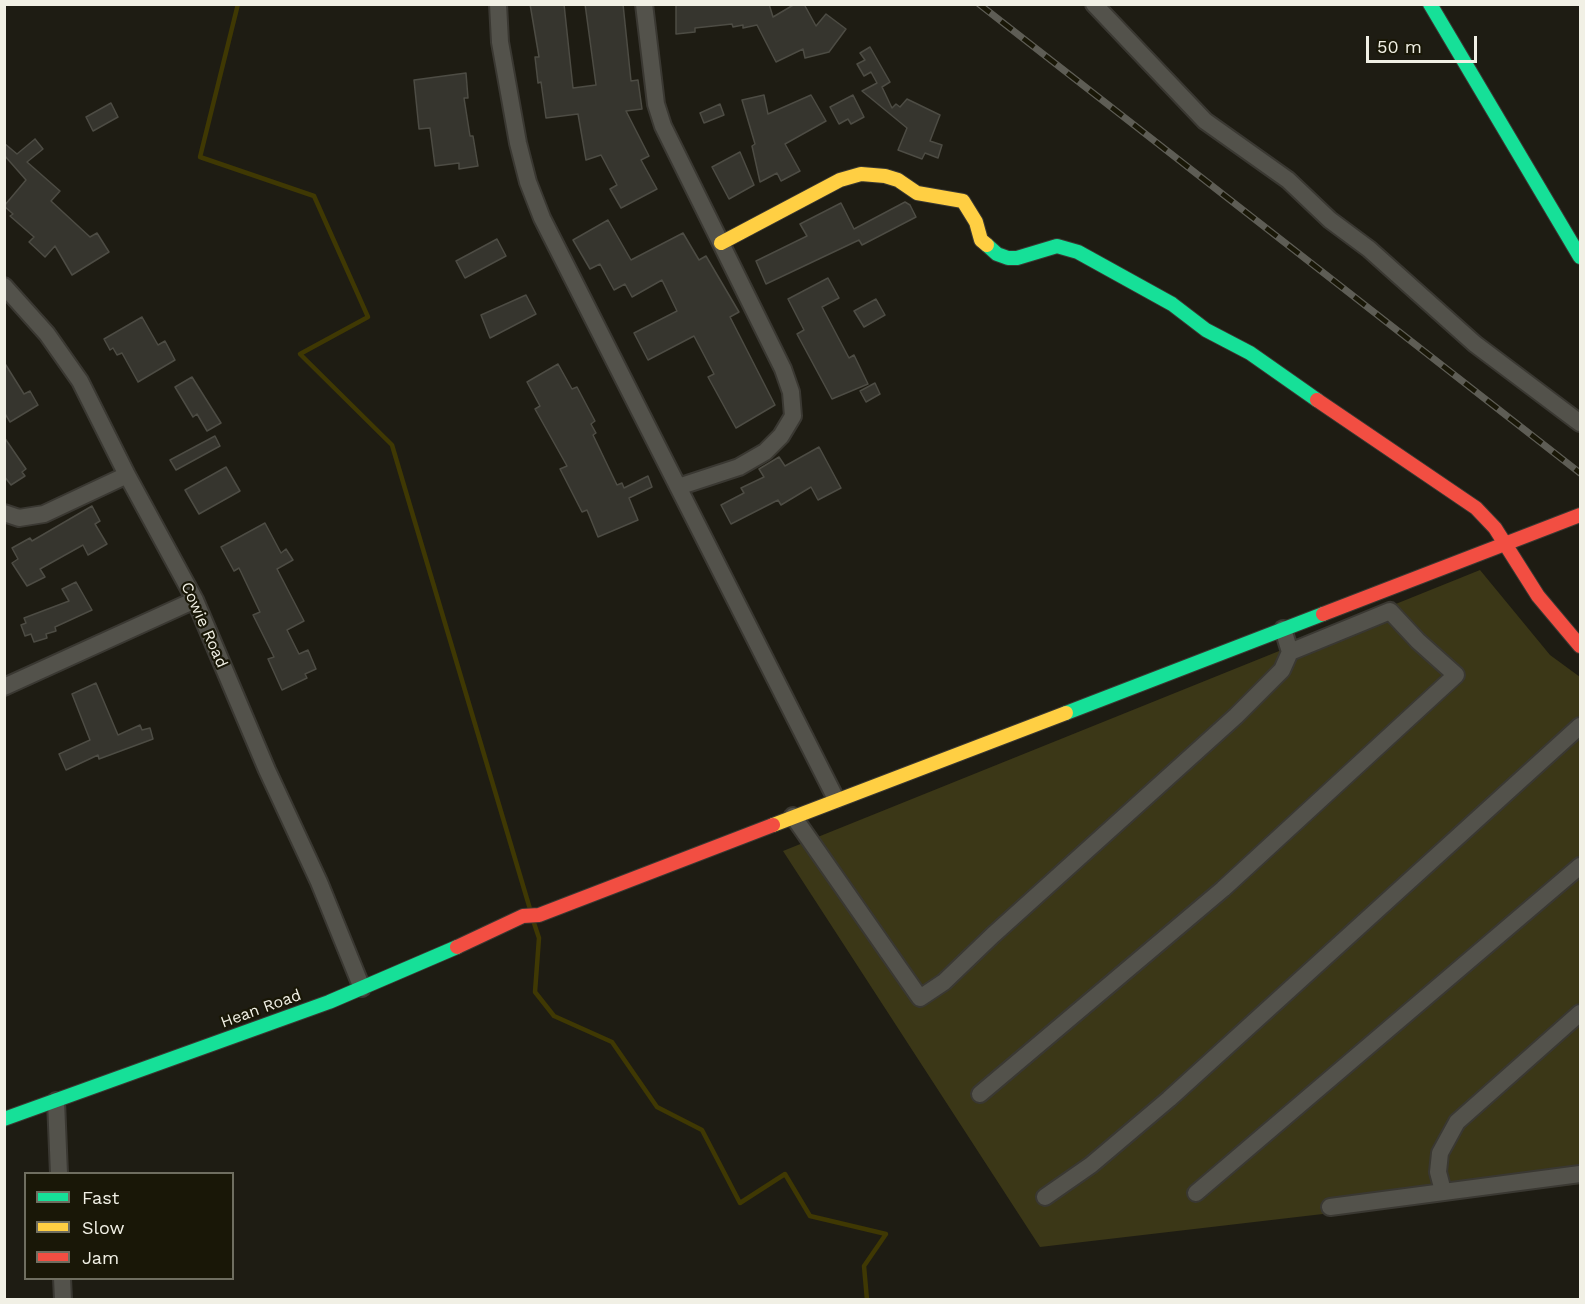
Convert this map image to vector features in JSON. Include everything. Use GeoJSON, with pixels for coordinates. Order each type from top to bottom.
{"type":"FeatureCollection","features":[{"type":"Feature","properties":{"kind":"street"},"geometry":{"type":"LineString","coordinates":[[498,4],[500,42],[518,143],[528,182],[542,218],[836,799]]}},
{"type":"Feature","properties":{"kind":"street"},"geometry":{"type":"LineString","coordinates":[[644,4],[656,105],[663,126],[783,369],[791,392],[793,416],[781,436],[765,452],[739,467],[678,487]]}},
{"type":"Feature","properties":{"kind":"street"},"geometry":{"type":"LineString","coordinates":[[1094,4],[1205,121],[1288,180],[1330,220],[1369,249],[1475,344],[1581,423]]}},
{"type":"Feature","properties":{"kind":"street"},"geometry":{"type":"LineString","coordinates":[[1430,4],[1581,257]]}},
{"type":"Feature","properties":{"kind":"street"},"geometry":{"type":"LineString","coordinates":[[721,243],[840,180],[861,174],[885,176],[898,180],[917,193],[963,201],[976,222],[981,240],[997,254],[1017,258],[1057,246],[1078,252],[1172,304],[1206,330],[1250,353],[1394,454],[1476,508],[1487,518],[1538,596],[1581,646]]}},
{"type":"Feature","properties":{"kind":"street","name":"Cowie Road"},"geometry":{"type":"LineString","coordinates":[[4,286],[47,334],[80,381],[127,475],[195,600],[267,770],[319,882],[362,988]]}},
{"type":"Feature","properties":{"kind":"street"},"geometry":{"type":"LineString","coordinates":[[4,513],[19,518],[44,514],[127,475]]}},
{"type":"Feature","properties":{"kind":"street"},"geometry":{"type":"LineString","coordinates":[[1284,629],[1290,652],[1282,670],[1208,744],[993,935],[944,982],[920,998],[793,816],[1581,515]]}},
{"type":"Feature","properties":{"kind":"street"},"geometry":{"type":"LineString","coordinates":[[4,687],[195,600]]}},
{"type":"Feature","properties":{"kind":"street"},"geometry":{"type":"LineString","coordinates":[[980,1094],[1224,889],[1456,675],[1418,641],[1390,611],[1290,652]]}},
{"type":"Feature","properties":{"kind":"street"},"geometry":{"type":"LineString","coordinates":[[1045,1197],[1090,1165],[1169,1099],[1581,726]]}},
{"type":"Feature","properties":{"kind":"street","name":"Hean Road"},"geometry":{"type":"LineString","coordinates":[[4,1119],[362,988],[523,916],[539,915],[793,816]]}},
{"type":"Feature","properties":{"kind":"street"},"geometry":{"type":"LineString","coordinates":[[1196,1193],[1581,866]]}},
{"type":"Feature","properties":{"kind":"street"},"geometry":{"type":"LineString","coordinates":[[1443,1191],[1438,1172],[1440,1154],[1457,1122],[1581,1013]]}},
{"type":"Feature","properties":{"kind":"street"},"geometry":{"type":"LineString","coordinates":[[56,1101],[59,1172]]}},
{"type":"Feature","properties":{"kind":"street"},"geometry":{"type":"LineString","coordinates":[[1330,1207],[1581,1174]]}},
{"type":"Feature","properties":{"kind":"street"},"geometry":{"type":"LineString","coordinates":[[62,1280],[63,1299]]}},
{"type":"Feature","properties":{"kind":"shaded area"},"geometry":{"type":"Polygon","coordinates":[[[1480,570],[1550,655],[1580,677],[1580,1184],[1040,1247],[783,851],[1480,570]]]}},
{"type":"Feature","properties":{"kind":"building"},"geometry":{"type":"Polygon","coordinates":[[[530,4],[564,4],[573,88],[596,85],[585,4],[623,4],[631,81],[638,80],[642,109],[626,111],[649,156],[641,160],[657,189],[621,208],[610,189],[617,185],[601,155],[586,160],[578,114],[546,118],[541,82],[538,83],[535,57],[539,57],[530,4]]]}},
{"type":"Feature","properties":{"kind":"building"},"geometry":{"type":"Polygon","coordinates":[[[676,4],[769,4],[773,17],[795,4],[804,4],[816,26],[826,14],[846,29],[829,52],[805,58],[803,49],[776,62],[757,25],[743,28],[743,25],[733,27],[732,24],[695,28],[695,32],[676,34],[676,4]]]}},
{"type":"Feature","properties":{"kind":"building"},"geometry":{"type":"Polygon","coordinates":[[[870,47],[890,82],[882,87],[892,108],[896,104],[900,107],[907,99],[940,115],[930,141],[942,145],[938,158],[925,153],[922,159],[898,150],[907,128],[862,91],[877,83],[871,72],[864,76],[857,64],[865,60],[860,53],[870,47]]]}},
{"type":"Feature","properties":{"kind":"building"},"geometry":{"type":"Polygon","coordinates":[[[466,73],[468,98],[464,98],[478,166],[459,169],[459,163],[435,166],[430,128],[419,129],[414,80],[466,73]]]}},
{"type":"Feature","properties":{"kind":"building"},"geometry":{"type":"Polygon","coordinates":[[[764,95],[768,114],[811,95],[826,121],[785,144],[800,171],[781,181],[777,173],[760,182],[752,146],[755,144],[742,100],[764,95]]]}},
{"type":"Feature","properties":{"kind":"building"},"geometry":{"type":"Polygon","coordinates":[[[853,95],[864,117],[851,124],[848,119],[839,124],[830,107],[853,95]]]}},
{"type":"Feature","properties":{"kind":"building"},"geometry":{"type":"Polygon","coordinates":[[[111,103],[118,117],[93,131],[86,117],[111,103]]]}},
{"type":"Feature","properties":{"kind":"building"},"geometry":{"type":"Polygon","coordinates":[[[720,104],[724,115],[704,123],[700,113],[720,104]]]}},
{"type":"Feature","properties":{"kind":"building"},"geometry":{"type":"Polygon","coordinates":[[[35,139],[43,149],[27,162],[60,191],[51,201],[90,237],[97,233],[109,252],[72,275],[55,246],[45,257],[29,242],[34,237],[10,216],[13,214],[4,206],[26,180],[4,155],[4,143],[17,154],[35,139]]]}},
{"type":"Feature","properties":{"kind":"building"},"geometry":{"type":"Polygon","coordinates":[[[740,152],[754,185],[729,199],[712,167],[740,152]]]}},
{"type":"Feature","properties":{"kind":"building"},"geometry":{"type":"Polygon","coordinates":[[[905,202],[910,205],[916,217],[862,245],[859,240],[766,284],[756,261],[807,236],[800,224],[841,203],[854,229],[905,202]]]}},
{"type":"Feature","properties":{"kind":"building"},"geometry":{"type":"Polygon","coordinates":[[[608,220],[631,260],[683,233],[699,260],[706,256],[739,312],[730,317],[775,405],[736,428],[708,377],[714,374],[694,336],[648,360],[634,333],[677,311],[662,280],[632,297],[625,284],[614,290],[600,264],[590,269],[573,240],[608,220]]]}},
{"type":"Feature","properties":{"kind":"building"},"geometry":{"type":"Polygon","coordinates":[[[497,239],[506,256],[465,278],[456,261],[497,239]]]}},
{"type":"Feature","properties":{"kind":"building"},"geometry":{"type":"Polygon","coordinates":[[[828,278],[839,298],[822,307],[849,358],[854,355],[868,384],[832,399],[797,334],[804,330],[788,299],[828,278]]]}},
{"type":"Feature","properties":{"kind":"building"},"geometry":{"type":"Polygon","coordinates":[[[526,295],[536,314],[490,338],[481,315],[526,295]]]}},
{"type":"Feature","properties":{"kind":"building"},"geometry":{"type":"Polygon","coordinates":[[[876,299],[885,315],[864,327],[854,311],[876,299]]]}},
{"type":"Feature","properties":{"kind":"building"},"geometry":{"type":"Polygon","coordinates":[[[142,317],[158,345],[165,341],[175,360],[138,382],[122,353],[117,355],[113,348],[110,350],[104,339],[142,317]]]}},
{"type":"Feature","properties":{"kind":"building"},"geometry":{"type":"Polygon","coordinates":[[[4,362],[24,394],[30,391],[38,405],[10,422],[4,412],[4,362]]]}},
{"type":"Feature","properties":{"kind":"building"},"geometry":{"type":"Polygon","coordinates":[[[558,364],[572,389],[577,387],[595,421],[591,424],[596,433],[593,435],[617,485],[622,483],[624,488],[648,476],[652,487],[629,498],[638,520],[598,537],[587,510],[582,512],[560,469],[567,466],[535,409],[540,406],[527,382],[558,364]]]}},
{"type":"Feature","properties":{"kind":"building"},"geometry":{"type":"Polygon","coordinates":[[[192,377],[221,423],[207,431],[197,414],[193,417],[175,387],[192,377]]]}},
{"type":"Feature","properties":{"kind":"building"},"geometry":{"type":"Polygon","coordinates":[[[875,383],[880,394],[866,402],[860,391],[875,383]]]}},
{"type":"Feature","properties":{"kind":"building"},"geometry":{"type":"Polygon","coordinates":[[[215,436],[220,446],[176,470],[170,460],[215,436]]]}},
{"type":"Feature","properties":{"kind":"building"},"geometry":{"type":"Polygon","coordinates":[[[4,437],[26,469],[22,472],[25,476],[11,485],[4,476],[4,437]]]}},
{"type":"Feature","properties":{"kind":"building"},"geometry":{"type":"Polygon","coordinates":[[[819,447],[841,488],[818,500],[811,487],[781,505],[778,500],[731,524],[721,505],[744,493],[741,488],[764,477],[759,469],[779,457],[785,466],[819,447]]]}},
{"type":"Feature","properties":{"kind":"building"},"geometry":{"type":"Polygon","coordinates":[[[226,467],[240,491],[199,514],[185,490],[226,467]]]}},
{"type":"Feature","properties":{"kind":"building"},"geometry":{"type":"Polygon","coordinates":[[[92,506],[100,521],[95,524],[107,544],[88,555],[83,545],[40,569],[45,577],[27,586],[12,563],[18,559],[12,548],[30,538],[32,541],[92,506]]]}},
{"type":"Feature","properties":{"kind":"building"},"geometry":{"type":"Polygon","coordinates":[[[265,523],[281,553],[286,549],[293,560],[277,569],[304,621],[287,630],[299,654],[308,650],[316,669],[305,674],[307,678],[282,690],[268,659],[274,657],[253,615],[260,612],[239,568],[234,571],[221,547],[265,523]]]}},
{"type":"Feature","properties":{"kind":"building"},"geometry":{"type":"Polygon","coordinates":[[[76,582],[92,610],[55,627],[56,631],[46,634],[47,638],[34,642],[31,634],[25,636],[21,625],[26,623],[24,618],[69,601],[62,589],[76,582]]]}},
{"type":"Feature","properties":{"kind":"building"},"geometry":{"type":"Polygon","coordinates":[[[96,683],[118,735],[140,725],[142,730],[150,728],[153,739],[99,759],[98,755],[66,770],[59,754],[90,740],[72,694],[96,683]]]}},
{"type":"Feature","properties":{"kind":"waterway"},"geometry":{"type":"LineString","coordinates":[[238,4],[200,157],[314,196],[368,317],[300,354],[392,445],[530,909]]}},
{"type":"Feature","properties":{"kind":"waterway"},"geometry":{"type":"LineString","coordinates":[[534,923],[539,938],[535,992],[554,1016],[612,1042],[657,1107],[702,1130],[740,1203],[785,1174],[810,1216],[886,1234],[864,1266],[867,1300]]}},
{"type":"Feature","properties":{"kind":"railway"},"geometry":{"type":"LineString","coordinates":[[979,4],[1580,473]]}},
{"type":"Feature","properties":{"kind":"traffic: fast"},"geometry":{"type":"LineString","coordinates":[[1430,4],[1580,257]]}},
{"type":"Feature","properties":{"kind":"traffic: fast"},"geometry":{"type":"LineString","coordinates":[[987,245],[997,254],[1008,258],[1017,258],[1057,246],[1078,252],[1172,304],[1206,330],[1250,353],[1317,400]]}},
{"type":"Feature","properties":{"kind":"traffic: fast"},"geometry":{"type":"LineString","coordinates":[[1066,713],[1323,614]]}},
{"type":"Feature","properties":{"kind":"traffic: fast"},"geometry":{"type":"LineString","coordinates":[[4,1119],[329,1002],[457,947]]}},
{"type":"Feature","properties":{"kind":"traffic: slow"},"geometry":{"type":"LineString","coordinates":[[721,243],[840,180],[861,174],[885,176],[898,180],[917,193],[963,201],[976,222],[981,240],[987,245]]}},
{"type":"Feature","properties":{"kind":"traffic: slow"},"geometry":{"type":"LineString","coordinates":[[773,825],[1066,713]]}},
{"type":"Feature","properties":{"kind":"traffic: jam"},"geometry":{"type":"LineString","coordinates":[[1317,400],[1476,508],[1495,528],[1538,596],[1580,646]]}},
{"type":"Feature","properties":{"kind":"traffic: jam"},"geometry":{"type":"LineString","coordinates":[[1323,614],[1580,515]]}},
{"type":"Feature","properties":{"kind":"traffic: jam"},"geometry":{"type":"LineString","coordinates":[[457,947],[523,916],[539,915],[773,825]]}}]}
